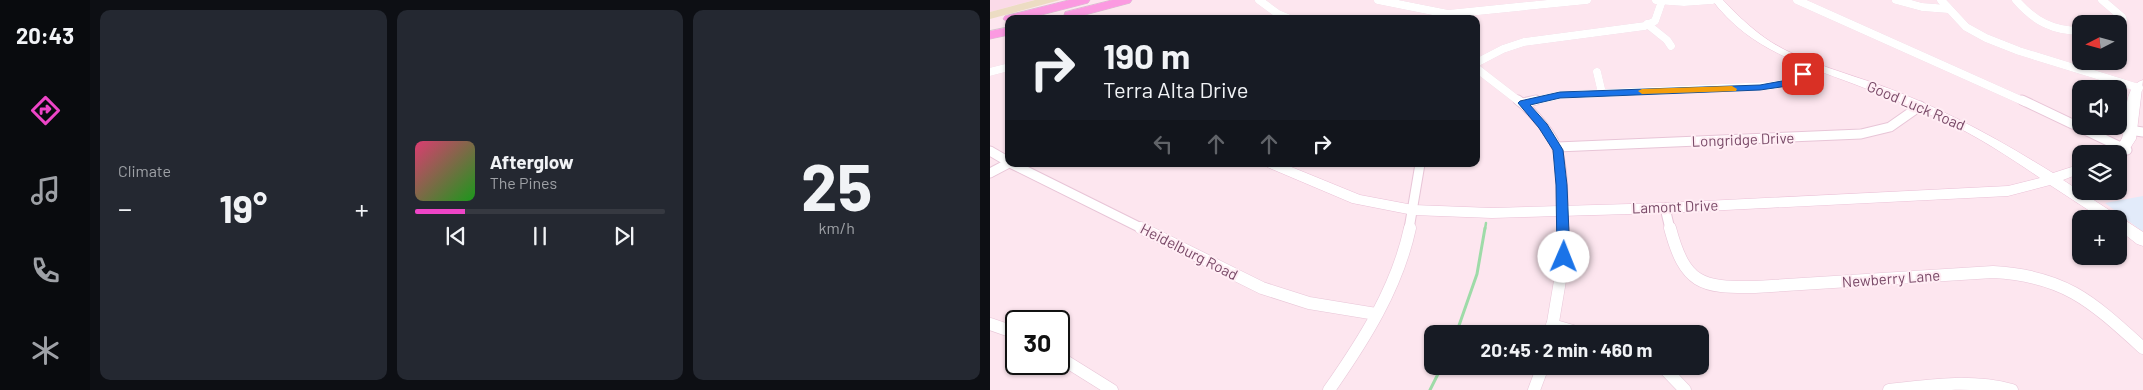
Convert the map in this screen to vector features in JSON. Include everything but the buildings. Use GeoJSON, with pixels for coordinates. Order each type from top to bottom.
{"type":"FeatureCollection","features":[{"type":"Feature","properties":{"kind":"highway"},"geometry":{"type":"LineString","coordinates":[[1025,15],[1084,0]]}},
{"type":"Feature","properties":{"kind":"highway"},"geometry":{"type":"LineString","coordinates":[[1069,15],[1126,0]]}},
{"type":"Feature","properties":{"kind":"highway"},"geometry":{"type":"LineString","coordinates":[[990,24],[1005,20]]}},
{"type":"Feature","properties":{"kind":"highway"},"geometry":{"type":"LineString","coordinates":[[990,36],[1005,32]]}},
{"type":"Feature","properties":{"kind":"street"},"geometry":{"type":"LineString","coordinates":[[1259,0],[1280,15]]}},
{"type":"Feature","properties":{"kind":"street"},"geometry":{"type":"LineString","coordinates":[[1378,0],[1443,15]]}},
{"type":"Feature","properties":{"kind":"street"},"geometry":{"type":"LineString","coordinates":[[1456,15],[1586,0]]}},
{"type":"Feature","properties":{"kind":"street"},"geometry":{"type":"LineString","coordinates":[[1480,61],[1518,43],[1647,24],[1655,21],[1659,0],[1712,0]]}},
{"type":"Feature","properties":{"kind":"street","name":"Good Luck Road"},"geometry":{"type":"LineString","coordinates":[[1717,0],[1743,27],[1760,40],[1787,55],[1920,106],[1970,129],[2100,210]]}},
{"type":"Feature","properties":{"kind":"street"},"geometry":{"type":"LineString","coordinates":[[1797,0],[2055,114],[2109,145]]}},
{"type":"Feature","properties":{"kind":"street"},"geometry":{"type":"LineString","coordinates":[[1896,0],[1922,7],[1948,9]]}},
{"type":"Feature","properties":{"kind":"street"},"geometry":{"type":"LineString","coordinates":[[1941,0],[1966,27],[2000,44],[2141,86],[2137,93],[2140,132],[2127,146]]}},
{"type":"Feature","properties":{"kind":"street"},"geometry":{"type":"LineString","coordinates":[[2016,0],[2043,25],[2063,31],[2072,31]]}},
{"type":"Feature","properties":{"kind":"street"},"geometry":{"type":"LineString","coordinates":[[2102,0],[2120,15]]}},
{"type":"Feature","properties":{"kind":"street"},"geometry":{"type":"LineString","coordinates":[[1647,24],[1667,40],[1671,46]]}},
{"type":"Feature","properties":{"kind":"street"},"geometry":{"type":"LineString","coordinates":[[1523,103],[1560,95],[1769,86],[1791,82],[1815,66]]}},
{"type":"Feature","properties":{"kind":"street"},"geometry":{"type":"LineString","coordinates":[[990,72],[1005,68]]}},
{"type":"Feature","properties":{"kind":"street"},"geometry":{"type":"LineString","coordinates":[[1480,71],[1523,103],[1539,120],[1557,147],[1560,164],[1564,257],[1552,325]]}},
{"type":"Feature","properties":{"kind":"street"},"geometry":{"type":"LineString","coordinates":[[1597,72],[1602,93]]}},
{"type":"Feature","properties":{"kind":"street","name":"Longridge Drive"},"geometry":{"type":"LineString","coordinates":[[1557,147],[1862,134],[1890,127],[1920,106]]}},
{"type":"Feature","properties":{"kind":"street","name":"Heidelburg Road"},"geometry":{"type":"LineString","coordinates":[[990,151],[1005,160]]}},
{"type":"Feature","properties":{"kind":"street"},"geometry":{"type":"LineString","coordinates":[[990,173],[1005,166]]}},
{"type":"Feature","properties":{"kind":"street","name":"Heidelburg Road"},"geometry":{"type":"LineString","coordinates":[[1018,167],[1262,288],[1309,302],[1376,314]]}},
{"type":"Feature","properties":{"kind":"street","name":"Lamont Drive"},"geometry":{"type":"LineString","coordinates":[[1279,167],[1357,199],[1413,210],[1492,213],[1666,208],[1999,192],[2020,190],[2072,172]]}},
{"type":"Feature","properties":{"kind":"street"},"geometry":{"type":"LineString","coordinates":[[1329,390],[1376,314],[1398,268],[1413,210],[1420,167]]}},
{"type":"Feature","properties":{"kind":"street","name":"Newberry Lane"},"geometry":{"type":"LineString","coordinates":[[1666,208],[1672,234],[1682,263],[1699,279],[1709,284],[1722,287],[1755,287],[1992,272],[2022,274],[2059,284],[2073,290],[2105,314],[2143,348]]}},
{"type":"Feature","properties":{"kind":"street"},"geometry":{"type":"LineString","coordinates":[[2127,228],[2143,240]]}},
{"type":"Feature","properties":{"kind":"street"},"geometry":{"type":"LineString","coordinates":[[990,324],[1005,329]]}},
{"type":"Feature","properties":{"kind":"street"},"geometry":{"type":"LineString","coordinates":[[1070,364],[1112,390]]}},
{"type":"Feature","properties":{"kind":"street"},"geometry":{"type":"LineString","coordinates":[[1534,390],[1540,375]]}},
{"type":"Feature","properties":{"kind":"street"},"geometry":{"type":"LineString","coordinates":[[1671,375],[1685,390]]}},
{"type":"Feature","properties":{"kind":"street"},"geometry":{"type":"LineString","coordinates":[[1889,390],[1968,382],[1993,384],[2012,390]]}},
{"type":"Feature","properties":{"kind":"shaded area"},"geometry":{"type":"Polygon","coordinates":[[[990,0],[1034,0],[990,12],[990,0]]]}},
{"type":"Feature","properties":{"kind":"shaded area"},"geometry":{"type":"Polygon","coordinates":[[[1035,0],[1060,0],[990,19],[990,12],[1035,0]]]}},
{"type":"Feature","properties":{"kind":"shaded area"},"geometry":{"type":"Polygon","coordinates":[[[2143,196],[2143,232],[2127,220],[2127,210],[2114,210],[2105,203],[2143,196]]]}},
{"type":"Feature","properties":{"kind":"waterway"},"geometry":{"type":"LineString","coordinates":[[1485,229],[1486,223]]}},
{"type":"Feature","properties":{"kind":"waterway"},"geometry":{"type":"LineString","coordinates":[[1459,325],[1477,274],[1485,228]]}},
{"type":"Feature","properties":{"kind":"waterway"},"geometry":{"type":"LineString","coordinates":[[1430,390],[1438,375]]}},
{"type":"Feature","properties":{"kind":"slow traffic"},"geometry":{"type":"LineString","coordinates":[[1642,91],[1732,89]]}},
{"type":"Feature","properties":{"kind":"route"},"geometry":{"type":"LineString","coordinates":[[1564,257],[1562,185],[1558,150],[1543,126],[1523,103],[1560,95],[1760,88],[1785,84],[1803,74]]}}]}
